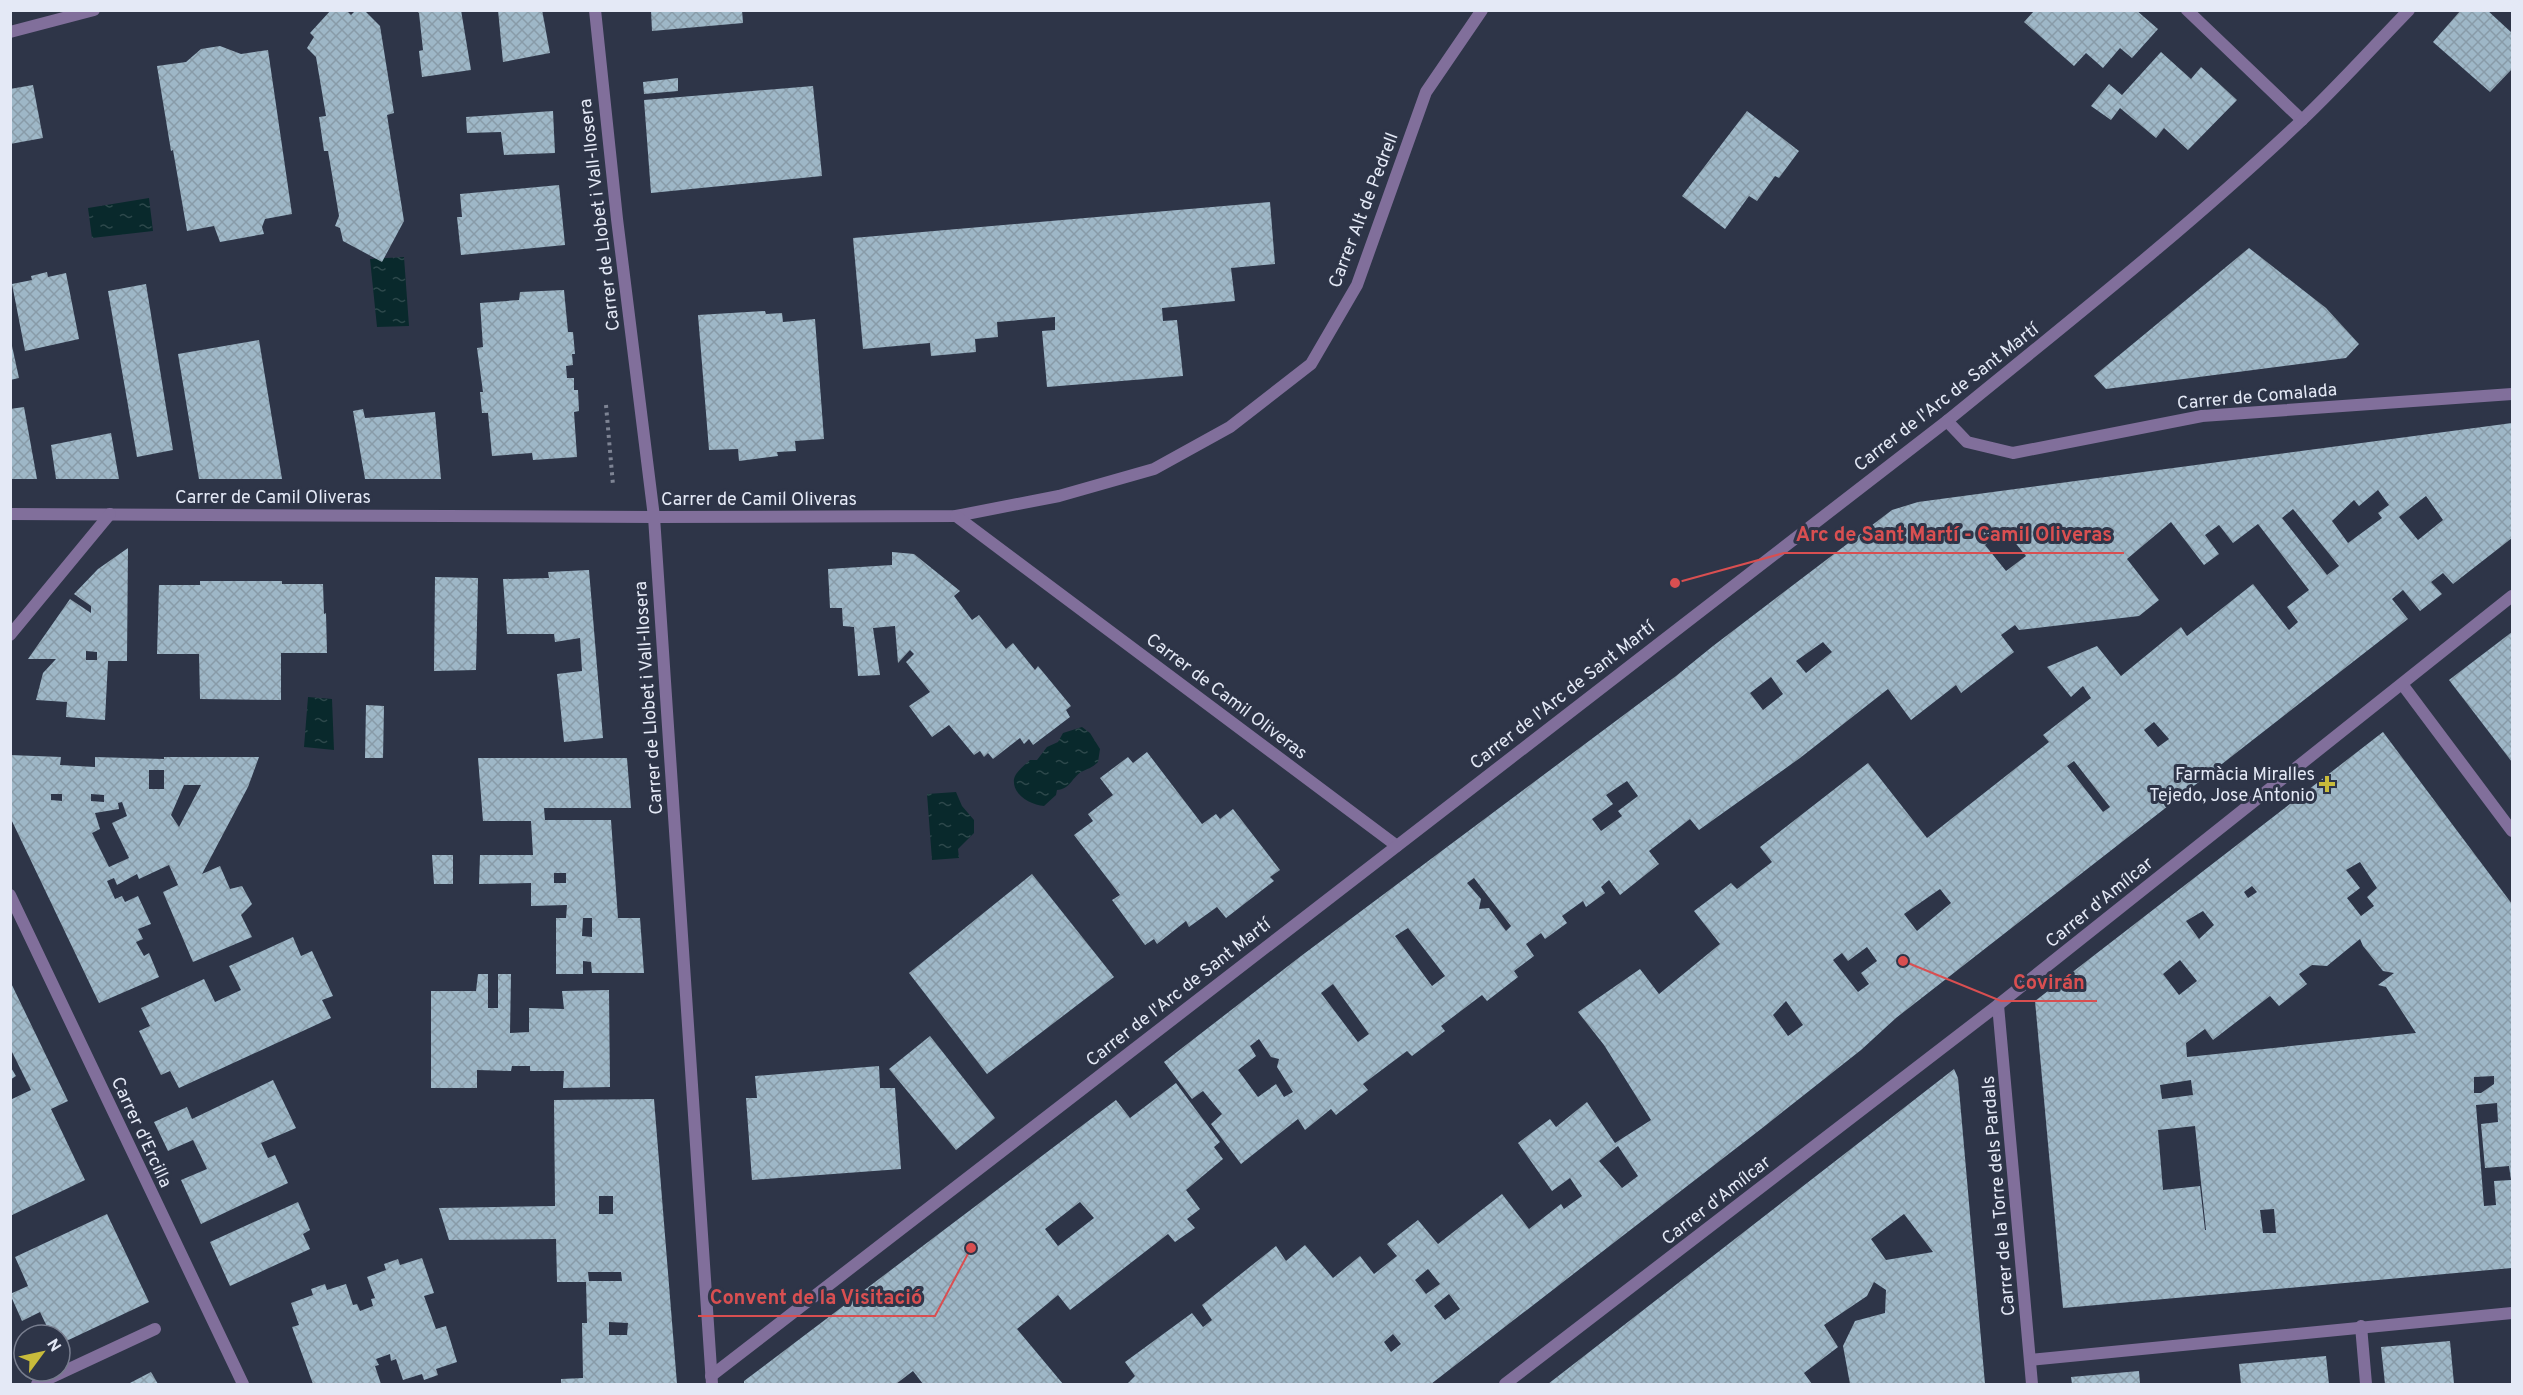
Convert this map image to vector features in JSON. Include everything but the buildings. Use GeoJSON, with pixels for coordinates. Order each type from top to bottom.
{"type":"FeatureCollection","features":[{"type":"Feature","properties":{"kind":"street"},"geometry":{"type":"LineString","coordinates":[[10,32],[94,10]]}},
{"type":"Feature","properties":{"kind":"street","name":"Carrer de Llobet i Vall-llosera"},"geometry":{"type":"LineString","coordinates":[[596,10],[617,219],[654,517],[711,1380]]}},
{"type":"Feature","properties":{"kind":"street","name":"Carrer Alt de Pedrell"},"geometry":{"type":"LineString","coordinates":[[956,516],[1059,495],[1154,469],[1230,427],[1311,364],[1357,285],[1426,92],[1482,10]]}},
{"type":"Feature","properties":{"kind":"street"},"geometry":{"type":"LineString","coordinates":[[2187,10],[2302,120]]}},
{"type":"Feature","properties":{"kind":"street","name":"Carrer de l'Arc de Sant Martí"},"geometry":{"type":"LineString","coordinates":[[711,1380],[1947,421],[2200,212],[2302,120],[2409,10]]}},
{"type":"Feature","properties":{"kind":"street","name":"Carrer de Comalada"},"geometry":{"type":"LineString","coordinates":[[1947,421],[1967,442],[2013,453],[2202,416],[2512,394]]}},
{"type":"Feature","properties":{"kind":"street","name":"Carrer de Camil Oliveras"},"geometry":{"type":"LineString","coordinates":[[10,514],[956,516],[1397,846]]}},
{"type":"Feature","properties":{"kind":"street"},"geometry":{"type":"LineString","coordinates":[[10,635],[110,514]]}},
{"type":"Feature","properties":{"kind":"street","name":"Carrer d'Amílcar"},"geometry":{"type":"LineString","coordinates":[[1505,1384],[1998,1005],[2512,596]]}},
{"type":"Feature","properties":{"kind":"street"},"geometry":{"type":"LineString","coordinates":[[2402,684],[2512,831]]}},
{"type":"Feature","properties":{"kind":"street","name":"Carrer d'Ercilla"},"geometry":{"type":"LineString","coordinates":[[10,895],[243,1384]]}},
{"type":"Feature","properties":{"kind":"street","name":"Carrer de la Torre dels Pardals"},"geometry":{"type":"LineString","coordinates":[[1998,1005],[2032,1384]]}},
{"type":"Feature","properties":{"kind":"street"},"geometry":{"type":"LineString","coordinates":[[2030,1360],[2512,1313]]}},
{"type":"Feature","properties":{"kind":"street"},"geometry":{"type":"LineString","coordinates":[[2361,1326],[2366,1384]]}},
{"type":"Feature","properties":{"kind":"street"},"geometry":{"type":"LineString","coordinates":[[37,1384],[155,1329]]}},
{"type":"Feature","properties":{"kind":"water"},"geometry":{"type":"Polygon","coordinates":[[[149,198],[153,231],[92,238],[88,208],[149,198]]]}},
{"type":"Feature","properties":{"kind":"water"},"geometry":{"type":"Polygon","coordinates":[[[404,257],[409,326],[377,327],[370,259],[404,257]]]}},
{"type":"Feature","properties":{"kind":"water"},"geometry":{"type":"Polygon","coordinates":[[[308,697],[332,699],[334,750],[304,747],[308,697]]]}},
{"type":"Feature","properties":{"kind":"water"},"geometry":{"type":"Polygon","coordinates":[[[1082,727],[1090,733],[1100,749],[1098,762],[1081,772],[1068,786],[1057,790],[1056,795],[1044,806],[1023,798],[1014,785],[1015,776],[1019,771],[1030,760],[1037,760],[1047,747],[1058,742],[1063,733],[1082,727]]]}},
{"type":"Feature","properties":{"kind":"water"},"geometry":{"type":"Polygon","coordinates":[[[956,792],[962,806],[974,820],[974,833],[958,849],[959,858],[932,860],[927,794],[956,792]]]}},
{"type":"Feature","properties":{"kind":"place","name":"Arc de Sant Martí - Camil Oliveras"},"geometry":{"type":"Point","coordinates":[1675,583]}},
{"type":"Feature","properties":{"kind":"place","name":"Farmàcia Miralles Tejedo, Jose Antonio"},"geometry":{"type":"Point","coordinates":[2327,784]}},
{"type":"Feature","properties":{"kind":"place","name":"Covirán"},"geometry":{"type":"Point","coordinates":[1903,961]}},
{"type":"Feature","properties":{"kind":"place","name":"Convent de la Visitació"},"geometry":{"type":"Point","coordinates":[971,1248]}}]}
